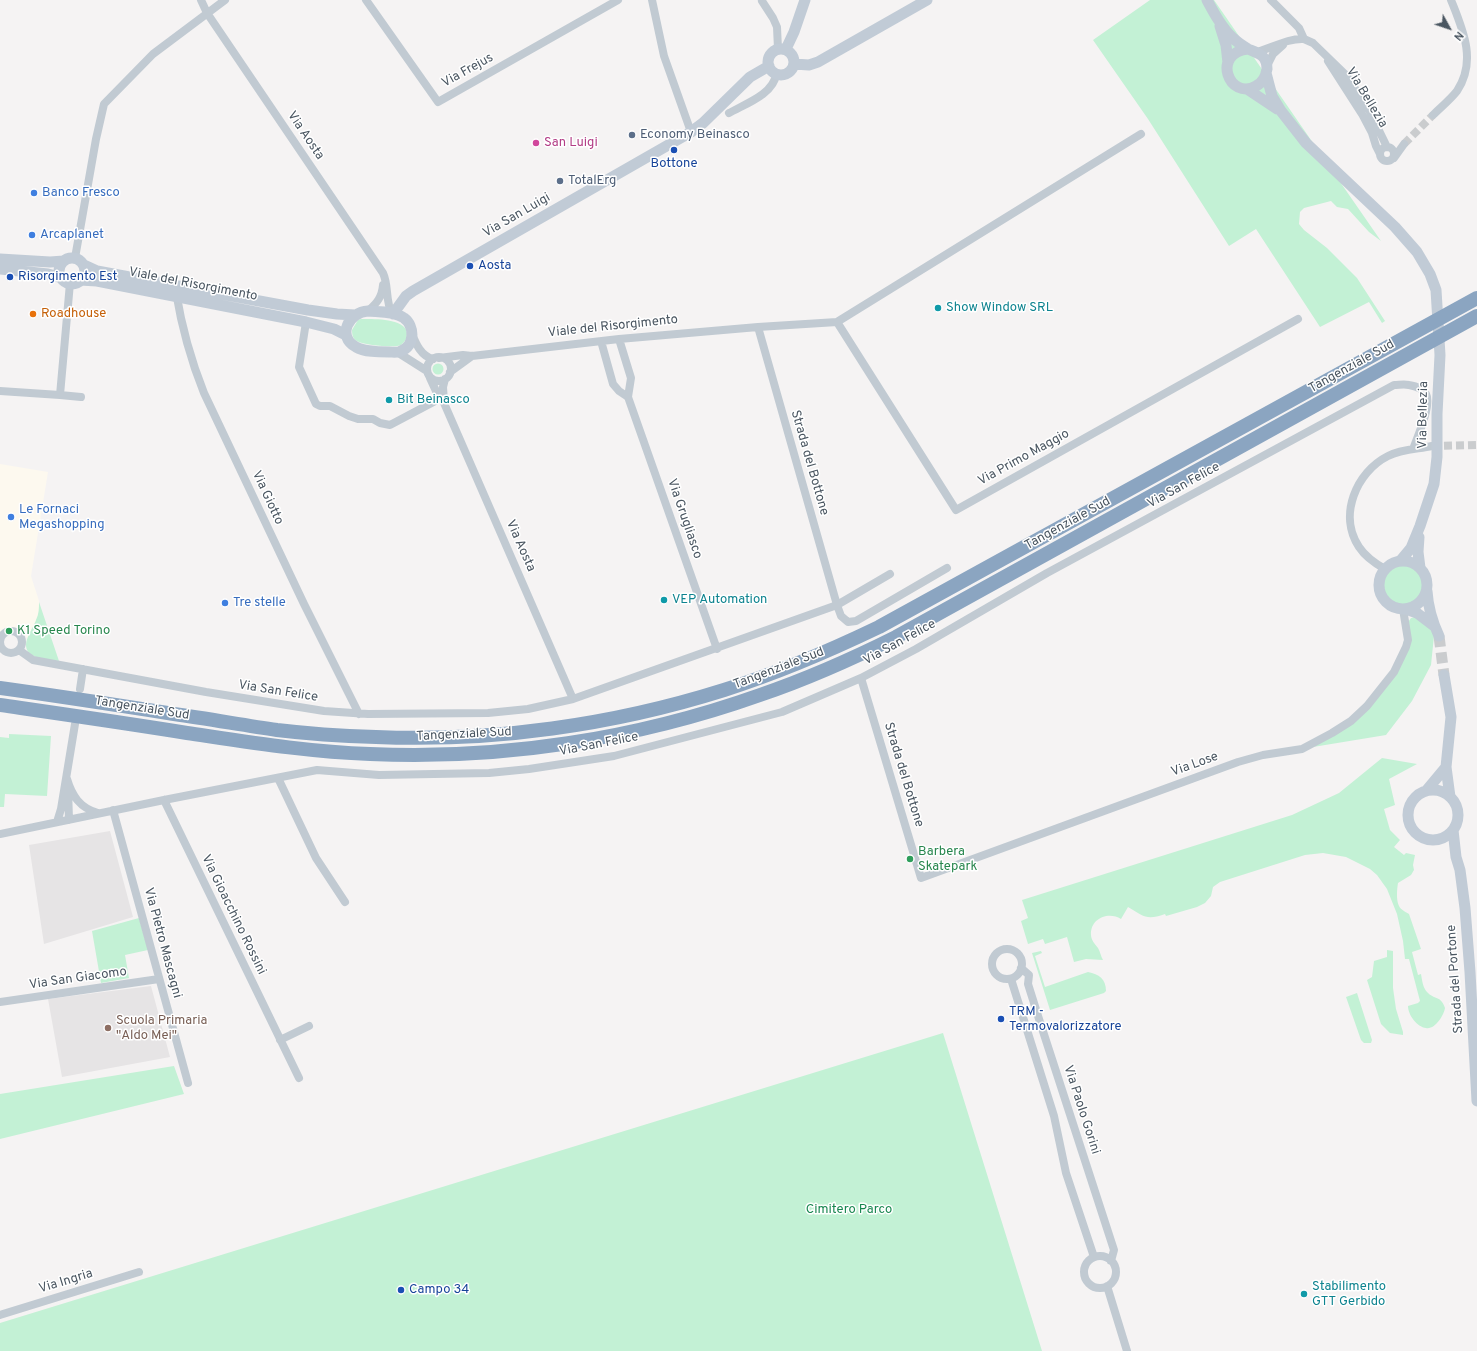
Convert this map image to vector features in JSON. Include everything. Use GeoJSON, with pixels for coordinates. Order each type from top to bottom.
{"type":"FeatureCollection","features":[{"type":"Feature","properties":{"kind":"highway","name":"Tangenziale Sud"},"geometry":{"type":"LineString","coordinates":[[0,688],[278,730],[378,738],[443,738],[554,728],[624,716],[688,700],[724,690],[794,665],[879,627],[1477,298]]}},
{"type":"Feature","properties":{"kind":"highway","name":"Tangenziale Sud"},"geometry":{"type":"LineString","coordinates":[[0,705],[277,746],[371,754],[444,754],[511,750],[587,740],[664,724],[729,706],[790,684],[852,658],[896,637],[1477,316]]}},
{"type":"Feature","properties":{"kind":"street","name":"Via Aosta"},"geometry":{"type":"LineString","coordinates":[[201,0],[207,13],[383,273],[387,287],[387,302],[392,314]]}},
{"type":"Feature","properties":{"kind":"street"},"geometry":{"type":"LineString","coordinates":[[74,261],[96,139],[104,104],[152,54],[225,0]]}},
{"type":"Feature","properties":{"kind":"street","name":"Via Frejus"},"geometry":{"type":"LineString","coordinates":[[366,0],[438,102],[618,0]]}},
{"type":"Feature","properties":{"kind":"street"},"geometry":{"type":"LineString","coordinates":[[652,0],[664,56],[691,132]]}},
{"type":"Feature","properties":{"kind":"street"},"geometry":{"type":"LineString","coordinates":[[729,113],[768,90],[774,82],[773,70],[768,61],[770,55],[782,49],[794,32],[805,0]]}},
{"type":"Feature","properties":{"kind":"street"},"geometry":{"type":"LineString","coordinates":[[762,1],[777,27],[782,49],[793,55],[794,64],[809,65],[818,62],[926,0]]}},
{"type":"Feature","properties":{"kind":"street"},"geometry":{"type":"LineString","coordinates":[[1207,0],[1222,30],[1228,62],[1227,69],[1231,81],[1235,85],[1247,89],[1281,112]]}},
{"type":"Feature","properties":{"kind":"street","name":"Via Bellezia"},"geometry":{"type":"LineString","coordinates":[[1271,0],[1299,28],[1304,39],[1313,43],[1346,76],[1369,110],[1388,147],[1394,152],[1394,158]]}},
{"type":"Feature","properties":{"kind":"street"},"geometry":{"type":"LineString","coordinates":[[1433,115],[1457,91],[1467,74],[1469,66],[1469,45],[1451,0]]}},
{"type":"Feature","properties":{"kind":"street"},"geometry":{"type":"LineString","coordinates":[[1216,16],[1233,38],[1265,60],[1272,96],[1281,112]]}},
{"type":"Feature","properties":{"kind":"street"},"geometry":{"type":"LineString","coordinates":[[1228,62],[1235,52],[1241,49],[1252,50],[1297,39],[1304,39]]}},
{"type":"Feature","properties":{"kind":"street"},"geometry":{"type":"LineString","coordinates":[[1247,89],[1254,88],[1264,79],[1273,54],[1284,43]]}},
{"type":"Feature","properties":{"kind":"street","name":"Via Bellezia"},"geometry":{"type":"LineString","coordinates":[[1326,57],[1362,114],[1372,133],[1380,154]]}},
{"type":"Feature","properties":{"kind":"street","name":"Via San Luigi"},"geometry":{"type":"LineString","coordinates":[[392,314],[406,296],[413,291],[691,132],[703,123],[750,77],[773,70],[782,75],[791,70],[794,64]]}},
{"type":"Feature","properties":{"kind":"street","name":"Via Bellezia"},"geometry":{"type":"LineString","coordinates":[[1281,112],[1306,143],[1395,227],[1416,252],[1430,274],[1436,290],[1440,355],[1437,414],[1438,457],[1434,484],[1411,548],[1401,560],[1392,563],[1385,569],[1380,578],[1379,584],[1380,591],[1386,603],[1396,608],[1417,613],[1436,631],[1428,604],[1428,583],[1425,573],[1420,568],[1418,552],[1420,526]]}},
{"type":"Feature","properties":{"kind":"street"},"geometry":{"type":"LineString","coordinates":[[758,327],[837,322],[1140,134]]}},
{"type":"Feature","properties":{"kind":"street"},"geometry":{"type":"LineString","coordinates":[[1380,154],[1381,158],[1385,161],[1390,161],[1404,144],[1388,147]]}},
{"type":"Feature","properties":{"kind":"street","name":"Via Bellezia"},"geometry":{"type":"LineString","coordinates":[[1380,154],[1382,149],[1388,147]]}},
{"type":"Feature","properties":{"kind":"street","name":"Viale del Risorgimento"},"geometry":{"type":"LineString","coordinates":[[0,259],[50,262],[74,261],[97,271],[176,291]]}},
{"type":"Feature","properties":{"kind":"street"},"geometry":{"type":"LineString","coordinates":[[71,280],[85,273],[74,261]]}},
{"type":"Feature","properties":{"kind":"street"},"geometry":{"type":"LineString","coordinates":[[71,280],[60,271],[62,264],[74,261]]}},
{"type":"Feature","properties":{"kind":"street","name":"Viale del Risorgimento"},"geometry":{"type":"LineString","coordinates":[[0,269],[48,274],[71,280],[97,281],[176,291],[230,301],[337,314],[355,315],[359,312],[368,311],[392,314],[402,316],[408,322]]}},
{"type":"Feature","properties":{"kind":"street"},"geometry":{"type":"LineString","coordinates":[[368,311],[375,305],[382,294],[383,273]]}},
{"type":"Feature","properties":{"kind":"street"},"geometry":{"type":"LineString","coordinates":[[60,395],[71,280]]}},
{"type":"Feature","properties":{"kind":"street","name":"Via Giotto"},"geometry":{"type":"LineString","coordinates":[[176,291],[183,330],[192,363],[204,393],[304,604],[359,714]]}},
{"type":"Feature","properties":{"kind":"street"},"geometry":{"type":"LineString","coordinates":[[397,352],[406,348],[412,340],[412,329],[408,322],[407,304],[413,291]]}},
{"type":"Feature","properties":{"kind":"street","name":"Viale del Risorgimento"},"geometry":{"type":"LineString","coordinates":[[230,301],[334,329],[346,335],[350,342],[360,349],[397,352],[439,381],[448,376],[472,356]]}},
{"type":"Feature","properties":{"kind":"street"},"geometry":{"type":"LineString","coordinates":[[301,309],[303,321],[300,370],[316,404],[320,406],[330,406],[348,416],[358,419],[373,419],[380,423],[390,425],[442,400]]}},
{"type":"Feature","properties":{"kind":"street"},"geometry":{"type":"LineString","coordinates":[[346,335],[347,324],[355,315]]}},
{"type":"Feature","properties":{"kind":"street","name":"Via Primo Maggio"},"geometry":{"type":"LineString","coordinates":[[837,322],[956,510],[1298,320]]}},
{"type":"Feature","properties":{"kind":"street","name":"Viale del Risorgimento"},"geometry":{"type":"LineString","coordinates":[[436,359],[619,339],[758,327]]}},
{"type":"Feature","properties":{"kind":"street","name":"Strada del Bottone"},"geometry":{"type":"LineString","coordinates":[[758,327],[837,606],[842,618],[851,623],[947,568]]}},
{"type":"Feature","properties":{"kind":"street"},"geometry":{"type":"LineString","coordinates":[[412,334],[420,350],[428,357],[448,362],[450,369],[448,376]]}},
{"type":"Feature","properties":{"kind":"street","name":"Via Grugliasco"},"geometry":{"type":"LineString","coordinates":[[619,339],[631,378],[628,397],[717,649]]}},
{"type":"Feature","properties":{"kind":"street","name":"Via Grugliasco"},"geometry":{"type":"LineString","coordinates":[[600,341],[613,384],[619,391],[628,397]]}},
{"type":"Feature","properties":{"kind":"street"},"geometry":{"type":"LineString","coordinates":[[429,374],[428,364],[436,359]]}},
{"type":"Feature","properties":{"kind":"street","name":"Via Aosta"},"geometry":{"type":"LineString","coordinates":[[429,374],[442,400],[574,699]]}},
{"type":"Feature","properties":{"kind":"street","name":"Via Aosta"},"geometry":{"type":"LineString","coordinates":[[442,400],[443,387],[448,376]]}},
{"type":"Feature","properties":{"kind":"street","name":"Via San Felice"},"geometry":{"type":"LineString","coordinates":[[0,834],[112,810],[317,770],[379,774],[489,773],[530,769],[614,756],[782,712],[861,678],[921,646],[1047,574],[1394,385],[1409,385],[1416,387],[1427,395],[1425,416],[1413,449]]}},
{"type":"Feature","properties":{"kind":"street"},"geometry":{"type":"LineString","coordinates":[[0,391],[81,397]]}},
{"type":"Feature","properties":{"kind":"street"},"geometry":{"type":"LineString","coordinates":[[1385,569],[1371,560],[1360,548],[1351,526],[1351,506],[1357,488],[1366,473],[1388,456],[1413,449],[1432,446]]}},
{"type":"Feature","properties":{"kind":"street"},"geometry":{"type":"LineString","coordinates":[[1401,560],[1414,563],[1420,568]]}},
{"type":"Feature","properties":{"kind":"street"},"geometry":{"type":"LineString","coordinates":[[837,606],[890,574]]}},
{"type":"Feature","properties":{"kind":"street"},"geometry":{"type":"LineString","coordinates":[[1404,609],[1417,605],[1422,601],[1427,591]]}},
{"type":"Feature","properties":{"kind":"street","name":"Via San Felice"},"geometry":{"type":"LineString","coordinates":[[19,650],[33,660],[324,712],[359,714],[489,713],[528,709],[574,699],[837,606]]}},
{"type":"Feature","properties":{"kind":"street","name":"Via Lose"},"geometry":{"type":"LineString","coordinates":[[921,878],[1238,762],[1263,755],[1302,749],[1332,733],[1351,721],[1367,706],[1394,672],[1401,659],[1408,640],[1404,609]]}},
{"type":"Feature","properties":{"kind":"street"},"geometry":{"type":"LineString","coordinates":[[9,631],[16,632],[20,634],[23,642],[19,650],[11,653],[2,650],[0,644],[1,637],[9,631]]}},
{"type":"Feature","properties":{"kind":"street"},"geometry":{"type":"LineString","coordinates":[[80,689],[83,669]]}},
{"type":"Feature","properties":{"kind":"street"},"geometry":{"type":"LineString","coordinates":[[1444,676],[1450,717],[1446,766],[1450,797],[1456,806],[1458,814],[1457,822],[1453,830],[1447,836],[1438,840],[1426,839],[1419,836],[1409,823],[1409,807],[1413,800],[1426,791],[1446,766]]}},
{"type":"Feature","properties":{"kind":"street","name":"Strada del Bottone"},"geometry":{"type":"LineString","coordinates":[[861,678],[921,878]]}},
{"type":"Feature","properties":{"kind":"street"},"geometry":{"type":"LineString","coordinates":[[57,822],[61,809],[74,724]]}},
{"type":"Feature","properties":{"kind":"street"},"geometry":{"type":"LineString","coordinates":[[66,778],[77,801],[88,809],[98,813]]}},
{"type":"Feature","properties":{"kind":"street"},"geometry":{"type":"LineString","coordinates":[[66,778],[69,820]]}},
{"type":"Feature","properties":{"kind":"street"},"geometry":{"type":"LineString","coordinates":[[278,778],[316,858],[345,902]]}},
{"type":"Feature","properties":{"kind":"street"},"geometry":{"type":"LineString","coordinates":[[1426,791],[1439,791],[1450,797]]}},
{"type":"Feature","properties":{"kind":"street","name":"Via Gioacchino Rossini"},"geometry":{"type":"LineString","coordinates":[[164,800],[299,1078]]}},
{"type":"Feature","properties":{"kind":"street","name":"Via Pietro Mascagni"},"geometry":{"type":"LineString","coordinates":[[112,810],[188,1083]]}},
{"type":"Feature","properties":{"kind":"street","name":"Strada del Portone"},"geometry":{"type":"LineString","coordinates":[[1453,830],[1456,857],[1462,885],[1471,980],[1477,1101]]}},
{"type":"Feature","properties":{"kind":"street"},"geometry":{"type":"LineString","coordinates":[[1438,840],[1456,857]]}},
{"type":"Feature","properties":{"kind":"street"},"geometry":{"type":"LineString","coordinates":[[1005,949],[1015,951],[1021,958],[1021,968],[1019,973],[1011,979],[1007,980],[999,978],[993,972],[991,963],[997,952],[1005,949]]}},
{"type":"Feature","properties":{"kind":"street","name":"Via Paolo Gorini"},"geometry":{"type":"LineString","coordinates":[[1021,968],[1028,975],[1028,984],[1114,1250],[1111,1260],[1116,1268],[1116,1274],[1107,1286]]}},
{"type":"Feature","properties":{"kind":"street","name":"Via San Giacomo"},"geometry":{"type":"LineString","coordinates":[[0,1002],[159,979]]}},
{"type":"Feature","properties":{"kind":"street","name":"Via Paolo Gorini"},"geometry":{"type":"LineString","coordinates":[[1011,979],[1054,1116],[1066,1173],[1094,1257]]}},
{"type":"Feature","properties":{"kind":"street"},"geometry":{"type":"LineString","coordinates":[[280,1040],[309,1026]]}},
{"type":"Feature","properties":{"kind":"street"},"geometry":{"type":"LineString","coordinates":[[1111,1260],[1102,1256],[1094,1257],[1086,1265],[1084,1272],[1086,1279],[1090,1284],[1097,1287],[1107,1286],[1127,1351]]}},
{"type":"Feature","properties":{"kind":"street","name":"Via Ingria"},"geometry":{"type":"LineString","coordinates":[[0,1315],[139,1272]]}},
{"type":"Feature","properties":{"kind":"shaded area"},"geometry":{"type":"Polygon","coordinates":[[[0,464],[48,472],[31,576],[39,601],[39,613],[37,620],[27,638],[19,629],[6,628],[0,633],[0,464]]]}},
{"type":"Feature","properties":{"kind":"shaded area"},"geometry":{"type":"Polygon","coordinates":[[[110,831],[133,917],[44,944],[29,845],[110,831]]]}},
{"type":"Feature","properties":{"kind":"shaded area","name":"Scuola Primaria \"Aldo Mei\""},"geometry":{"type":"Polygon","coordinates":[[[151,986],[170,1057],[62,1077],[48,999],[151,986]]]}},
{"type":"Feature","properties":{"kind":"green space"},"geometry":{"type":"Polygon","coordinates":[[[1150,0],[1214,0],[1381,241],[1369,232],[1348,209],[1337,207],[1331,201],[1304,208],[1300,212],[1299,224],[1304,230],[1327,248],[1357,278],[1385,321],[1382,323],[1369,302],[1320,327],[1256,229],[1229,246],[1148,119],[1093,40],[1150,0]]]}},
{"type":"Feature","properties":{"kind":"green space"},"geometry":{"type":"Polygon","coordinates":[[[358,320],[388,320],[402,325],[406,329],[407,334],[405,341],[398,346],[380,346],[355,340],[352,330],[358,320]]]}},
{"type":"Feature","properties":{"kind":"green space"},"geometry":{"type":"Polygon","coordinates":[[[438,363],[442,365],[444,369],[442,373],[438,375],[434,373],[432,369],[434,365],[438,363]]]}},
{"type":"Feature","properties":{"kind":"green space"},"geometry":{"type":"Polygon","coordinates":[[[1398,561],[1408,561],[1420,568],[1427,580],[1427,590],[1420,602],[1408,609],[1398,609],[1390,605],[1383,598],[1379,590],[1379,580],[1383,572],[1390,565],[1398,561]]]}},
{"type":"Feature","properties":{"kind":"green space"},"geometry":{"type":"Polygon","coordinates":[[[39,602],[59,661],[34,656],[29,653],[27,649],[27,639],[38,616],[39,602]]]}},
{"type":"Feature","properties":{"kind":"green space"},"geometry":{"type":"Polygon","coordinates":[[[1415,617],[1428,622],[1434,636],[1431,665],[1412,701],[1386,735],[1313,747],[1333,735],[1397,673],[1408,622],[1411,618],[1415,617]]]}},
{"type":"Feature","properties":{"kind":"green space"},"geometry":{"type":"Polygon","coordinates":[[[9,734],[51,736],[47,796],[5,794],[4,807],[0,807],[0,737],[9,738],[9,734]]]}},
{"type":"Feature","properties":{"kind":"green space"},"geometry":{"type":"Polygon","coordinates":[[[1382,758],[1417,764],[1389,779],[1395,805],[1384,809],[1390,830],[1400,840],[1394,847],[1404,855],[1406,853],[1415,855],[1413,865],[1414,870],[1411,875],[1398,883],[1397,898],[1398,904],[1402,910],[1409,914],[1421,949],[1412,952],[1418,975],[1421,974],[1427,992],[1439,999],[1445,1008],[1441,1018],[1433,1027],[1426,1028],[1416,1023],[1408,1009],[1408,1006],[1420,1001],[1409,959],[1405,959],[1397,914],[1387,889],[1377,875],[1370,869],[1346,857],[1323,853],[1305,855],[1220,882],[1213,887],[1211,896],[1205,903],[1197,907],[1166,916],[1165,914],[1149,917],[1142,915],[1128,907],[1121,919],[1111,916],[1101,918],[1094,924],[1091,937],[1099,949],[1103,960],[1086,959],[1074,962],[1067,937],[1045,944],[1043,939],[1028,944],[1021,921],[1028,918],[1022,900],[1292,815],[1339,793],[1382,758]]]}},
{"type":"Feature","properties":{"kind":"green space"},"geometry":{"type":"Polygon","coordinates":[[[139,918],[148,950],[125,955],[129,978],[101,983],[92,931],[139,918]]]}},
{"type":"Feature","properties":{"kind":"green space"},"geometry":{"type":"Polygon","coordinates":[[[1387,950],[1393,951],[1393,988],[1396,1009],[1403,1035],[1390,1033],[1381,1024],[1367,980],[1372,977],[1374,961],[1387,957],[1387,950]]]}},
{"type":"Feature","properties":{"kind":"green space"},"geometry":{"type":"Polygon","coordinates":[[[1041,951],[1042,953],[1035,956],[1045,987],[1088,972],[1099,976],[1103,980],[1106,991],[1104,993],[1050,1010],[1032,953],[1041,951]]]}},
{"type":"Feature","properties":{"kind":"green space"},"geometry":{"type":"Polygon","coordinates":[[[1357,993],[1372,1040],[1371,1043],[1364,1043],[1361,1040],[1346,997],[1357,993]]]}},
{"type":"Feature","properties":{"kind":"green space","name":"Cimitero Parco"},"geometry":{"type":"Polygon","coordinates":[[[943,1033],[1042,1351],[0,1351],[0,1323],[943,1033]]]}},
{"type":"Feature","properties":{"kind":"green space"},"geometry":{"type":"Polygon","coordinates":[[[174,1066],[184,1094],[0,1139],[0,1094],[174,1066]]]}},
{"type":"Feature","properties":{"kind":"tunnel"},"geometry":{"type":"LineString","coordinates":[[1404,144],[1433,115]]}},
{"type":"Feature","properties":{"kind":"tunnel"},"geometry":{"type":"LineString","coordinates":[[1432,446],[1477,445]]}},
{"type":"Feature","properties":{"kind":"tunnel"},"geometry":{"type":"LineString","coordinates":[[1439,636],[1444,675]]}},
{"type":"Feature","properties":{"kind":"place","name":"Economy Beinasco"},"geometry":{"type":"Point","coordinates":[632,135]}},
{"type":"Feature","properties":{"kind":"place","name":"San Luigi"},"geometry":{"type":"Point","coordinates":[536,143]}},
{"type":"Feature","properties":{"kind":"place","name":"Bottone"},"geometry":{"type":"Point","coordinates":[674,150]}},
{"type":"Feature","properties":{"kind":"place","name":"TotalErg"},"geometry":{"type":"Point","coordinates":[560,181]}},
{"type":"Feature","properties":{"kind":"place","name":"Banco Fresco"},"geometry":{"type":"Point","coordinates":[34,193]}},
{"type":"Feature","properties":{"kind":"place","name":"Arcaplanet"},"geometry":{"type":"Point","coordinates":[32,235]}},
{"type":"Feature","properties":{"kind":"place","name":"Aosta"},"geometry":{"type":"Point","coordinates":[470,266]}},
{"type":"Feature","properties":{"kind":"place","name":"Risorgimento Est"},"geometry":{"type":"Point","coordinates":[10,277]}},
{"type":"Feature","properties":{"kind":"place","name":"Show Window SRL"},"geometry":{"type":"Point","coordinates":[938,308]}},
{"type":"Feature","properties":{"kind":"place","name":"Roadhouse"},"geometry":{"type":"Point","coordinates":[33,314]}},
{"type":"Feature","properties":{"kind":"place","name":"Bit Beinasco"},"geometry":{"type":"Point","coordinates":[389,400]}},
{"type":"Feature","properties":{"kind":"place","name":"Le Fornaci Megashopping"},"geometry":{"type":"Point","coordinates":[11,517]}},
{"type":"Feature","properties":{"kind":"place","name":"VEP Automation"},"geometry":{"type":"Point","coordinates":[664,600]}},
{"type":"Feature","properties":{"kind":"place","name":"Tre stelle"},"geometry":{"type":"Point","coordinates":[225,603]}},
{"type":"Feature","properties":{"kind":"place","name":"K1 Speed Torino"},"geometry":{"type":"Point","coordinates":[9,631]}},
{"type":"Feature","properties":{"kind":"place","name":"Barbera Skatepark"},"geometry":{"type":"Point","coordinates":[910,859]}},
{"type":"Feature","properties":{"kind":"place","name":"TRM - Termovalorizzatore"},"geometry":{"type":"Point","coordinates":[1001,1019]}},
{"type":"Feature","properties":{"kind":"place","name":"Scuola Primaria \"Aldo Mei\""},"geometry":{"type":"Point","coordinates":[108,1028]}},
{"type":"Feature","properties":{"kind":"place","name":"Campo 34"},"geometry":{"type":"Point","coordinates":[401,1290]}},
{"type":"Feature","properties":{"kind":"place","name":"Stabilimento GTT Gerbido"},"geometry":{"type":"Point","coordinates":[1304,1294]}}]}
